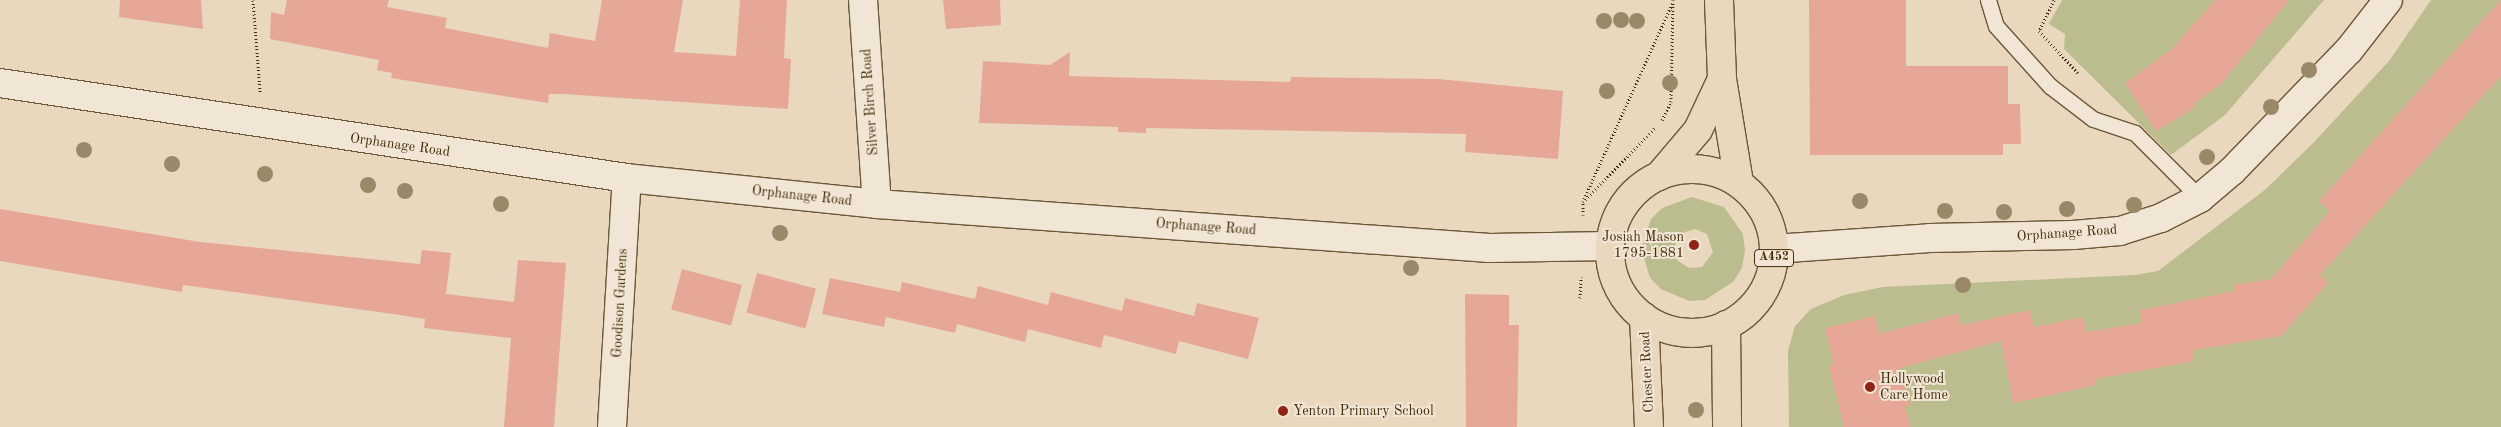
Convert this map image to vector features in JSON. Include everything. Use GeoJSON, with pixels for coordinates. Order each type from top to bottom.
{"type":"FeatureCollection","features":[{"type":"Feature","properties":{"kind":"highway","name":"Chester Road"},"geometry":{"type":"LineString","coordinates":[[1719,0],[1722,79],[1739,183]]}},
{"type":"Feature","properties":{"kind":"highway","name":"Chester Road"},"geometry":{"type":"LineString","coordinates":[[1659,176],[1699,169],[1720,173],[1739,183],[1760,205],[1774,249],[1767,286],[1743,316],[1726,325],[1684,332],[1644,317],[1618,286],[1610,246],[1625,204],[1640,187],[1659,176],[1698,130],[1722,79]]}},
{"type":"Feature","properties":{"kind":"highway","name":"Chester Road"},"geometry":{"type":"LineString","coordinates":[[1644,317],[1650,427]]}},
{"type":"Feature","properties":{"kind":"highway"},"geometry":{"type":"LineString","coordinates":[[1726,325],[1727,427]]}},
{"type":"Feature","properties":{"kind":"street","name":"Silver Birch Road"},"geometry":{"type":"LineString","coordinates":[[863,0],[878,204]]}},
{"type":"Feature","properties":{"kind":"street","name":"Orphanage Road"},"geometry":{"type":"LineString","coordinates":[[1774,249],[2120,231],[2161,218],[2200,198],[2287,117],[2349,50],[2388,0]]}},
{"type":"Feature","properties":{"kind":"street","name":"Orphanage Road"},"geometry":{"type":"LineString","coordinates":[[0,83],[262,125],[627,178],[878,204],[1489,248],[1610,246]]}},
{"type":"Feature","properties":{"kind":"street","name":"Goodison Gardens"},"geometry":{"type":"LineString","coordinates":[[612,427],[627,178]]}},
{"type":"Feature","properties":{"kind":"lane"},"geometry":{"type":"LineString","coordinates":[[1988,0],[1996,26],[2050,86],[2093,118],[2135,133],[2200,198]]}},
{"type":"Feature","properties":{"kind":"path"},"geometry":{"type":"LineString","coordinates":[[253,0],[262,125]]}},
{"type":"Feature","properties":{"kind":"path"},"geometry":{"type":"LineString","coordinates":[[2054,0],[2039,31],[2080,75]]}},
{"type":"Feature","properties":{"kind":"path"},"geometry":{"type":"LineString","coordinates":[[1583,202],[1662,121],[1671,102],[1673,1]]}},
{"type":"Feature","properties":{"kind":"path"},"geometry":{"type":"LineString","coordinates":[[1580,298],[1583,202],[1673,1]]}},
{"type":"Feature","properties":{"kind":"green space"},"geometry":{"type":"Polygon","coordinates":[[[2062,0],[2324,0],[2225,115],[2171,155],[2064,49],[2065,34],[2049,24],[2062,0]]]}},
{"type":"Feature","properties":{"kind":"green space"},"geometry":{"type":"Polygon","coordinates":[[[2431,0],[2501,0],[2501,427],[1789,427],[1788,351],[1795,326],[1811,309],[1844,295],[1883,287],[2135,275],[2158,271],[2266,189],[2315,141],[2389,61],[2431,0]]]}},
{"type":"Feature","properties":{"kind":"green space"},"geometry":{"type":"Polygon","coordinates":[[[1692,197],[1724,207],[1743,234],[1745,251],[1742,268],[1733,282],[1705,300],[1689,301],[1661,289],[1650,278],[1641,248],[1651,219],[1662,208],[1692,197]],[[1695,229],[1682,233],[1673,249],[1678,261],[1689,268],[1702,267],[1713,252],[1707,234],[1695,229]]]}},
{"type":"Feature","properties":{"kind":"building"},"geometry":{"type":"Polygon","coordinates":[[[120,0],[201,0],[203,29],[119,17],[120,0]]]}},
{"type":"Feature","properties":{"kind":"building"},"geometry":{"type":"Polygon","coordinates":[[[287,0],[389,0],[387,7],[447,18],[445,28],[548,48],[550,33],[595,41],[602,0],[683,0],[674,52],[736,56],[740,0],[787,0],[784,58],[791,59],[788,109],[563,94],[549,94],[548,103],[391,78],[392,73],[377,70],[379,60],[270,39],[271,12],[284,15],[287,0]]]}},
{"type":"Feature","properties":{"kind":"building"},"geometry":{"type":"Polygon","coordinates":[[[943,0],[1000,0],[1001,25],[946,29],[943,0]]]}},
{"type":"Feature","properties":{"kind":"building"},"geometry":{"type":"Polygon","coordinates":[[[1809,0],[1906,0],[1906,66],[2008,66],[2008,104],[2020,104],[2021,144],[2003,144],[2003,155],[1810,155],[1809,0]]]}},
{"type":"Feature","properties":{"kind":"building"},"geometry":{"type":"Polygon","coordinates":[[[2215,0],[2289,0],[2221,84],[2193,104],[2196,107],[2156,131],[2125,83],[2172,49],[2215,0]]]}},
{"type":"Feature","properties":{"kind":"building"},"geometry":{"type":"Polygon","coordinates":[[[2501,0],[2501,76],[2320,275],[2328,283],[2281,336],[2193,350],[2194,361],[2095,379],[2096,385],[2013,403],[2001,341],[1900,368],[1910,405],[1905,407],[1910,427],[1844,427],[1829,366],[1834,364],[1825,328],[1875,316],[1879,334],[1958,313],[1961,325],[2030,310],[2034,327],[2083,317],[2086,332],[2142,323],[2140,310],[2235,291],[2233,285],[2271,279],[2330,211],[2319,201],[2501,0]]]}},
{"type":"Feature","properties":{"kind":"building"},"geometry":{"type":"Polygon","coordinates":[[[1070,52],[1069,76],[1290,82],[1291,77],[1438,79],[1563,91],[1558,159],[1465,152],[1466,134],[1146,128],[1146,133],[1118,132],[1118,127],[979,123],[983,61],[1050,65],[1070,52]]]}},
{"type":"Feature","properties":{"kind":"building"},"geometry":{"type":"Polygon","coordinates":[[[0,209],[200,242],[420,264],[422,250],[451,253],[446,294],[514,302],[518,260],[566,263],[554,427],[504,427],[511,338],[424,328],[425,319],[393,314],[183,285],[182,292],[0,261],[0,209]]]}},
{"type":"Feature","properties":{"kind":"building"},"geometry":{"type":"Polygon","coordinates":[[[682,269],[742,285],[731,326],[671,310],[682,269]]]}},
{"type":"Feature","properties":{"kind":"building"},"geometry":{"type":"Polygon","coordinates":[[[757,273],[816,289],[805,328],[746,313],[757,273]]]}},
{"type":"Feature","properties":{"kind":"building"},"geometry":{"type":"Polygon","coordinates":[[[830,278],[900,292],[902,282],[975,299],[978,286],[1048,305],[1051,292],[1122,311],[1125,298],[1194,316],[1197,303],[1259,318],[1248,359],[1179,341],[1176,354],[1104,335],[1101,348],[1028,329],[1025,342],[957,324],[955,333],[886,317],[884,327],[822,314],[830,278]]]}},
{"type":"Feature","properties":{"kind":"building"},"geometry":{"type":"Polygon","coordinates":[[[1465,294],[1509,295],[1509,325],[1519,325],[1517,427],[1466,427],[1465,294]]]}},
{"type":"Feature","properties":{"kind":"place","name":"Josiah Mason 1795-1881"},"geometry":{"type":"Point","coordinates":[1694,245]}},
{"type":"Feature","properties":{"kind":"place","name":"Hollywood Care Home"},"geometry":{"type":"Point","coordinates":[1870,387]}},
{"type":"Feature","properties":{"kind":"place","name":"Yenton Primary School"},"geometry":{"type":"Point","coordinates":[1283,411]}}]}
